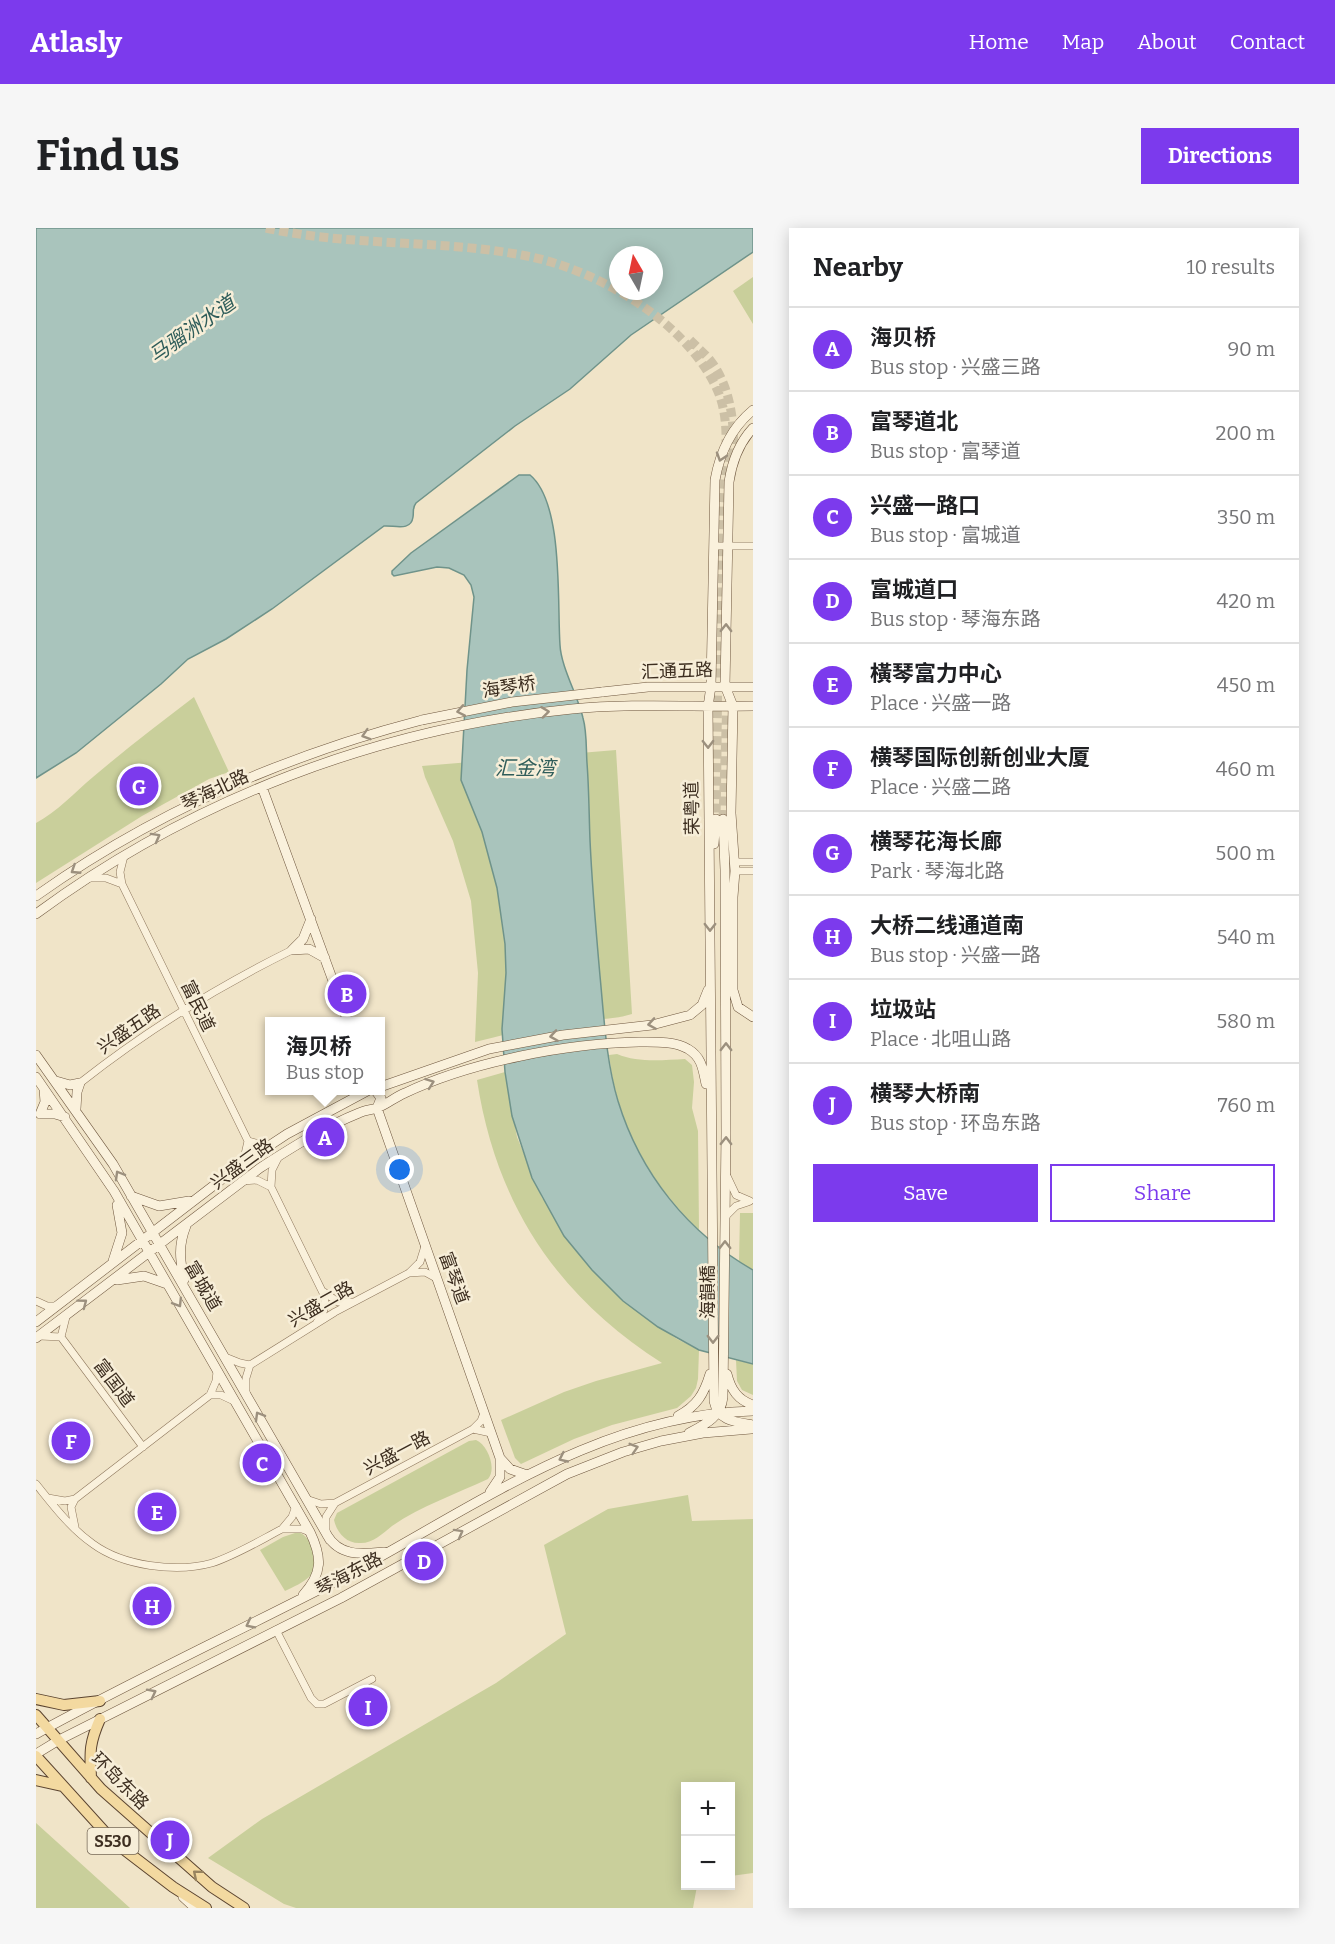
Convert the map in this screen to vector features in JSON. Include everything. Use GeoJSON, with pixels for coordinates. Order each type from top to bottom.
{"type":"FeatureCollection","features":[{"type":"Feature","properties":{"kind":"main road"},"geometry":{"type":"LineString","coordinates":[[36,1699],[64,1705],[100,1701]]}},
{"type":"Feature","properties":{"kind":"main road","name":"环岛东路"},"geometry":{"type":"LineString","coordinates":[[36,1715],[101,1789],[154,1838],[213,1887],[244,1908]]}},
{"type":"Feature","properties":{"kind":"main road"},"geometry":{"type":"LineString","coordinates":[[92,1778],[90,1750],[92,1737],[100,1719]]}},
{"type":"Feature","properties":{"kind":"main road","name":"S530"},"geometry":{"type":"LineString","coordinates":[[36,1755],[113,1841],[173,1887],[206,1908]]}},
{"type":"Feature","properties":{"kind":"main road"},"geometry":{"type":"LineString","coordinates":[[36,1780],[63,1786]]}},
{"type":"Feature","properties":{"kind":"street","name":"荣粤道"},"geometry":{"type":"LineString","coordinates":[[713,1218],[710,1110],[708,707],[711,686],[715,480],[719,460],[732,432],[753,410]]}},
{"type":"Feature","properties":{"kind":"street"},"geometry":{"type":"LineString","coordinates":[[725,1218],[733,706],[725,686],[728,546],[731,473],[739,448],[753,429]]}},
{"type":"Feature","properties":{"kind":"street"},"geometry":{"type":"LineString","coordinates":[[714,546],[753,546]]}},
{"type":"Feature","properties":{"kind":"street","name":"汇通五路"},"geometry":{"type":"LineString","coordinates":[[602,692],[648,687],[753,687]]}},
{"type":"Feature","properties":{"kind":"street","name":"海琴桥"},"geometry":{"type":"LineString","coordinates":[[422,720],[512,702],[602,692]]}},
{"type":"Feature","properties":{"kind":"street","name":"汇通五路"},"geometry":{"type":"LineString","coordinates":[[603,706],[641,704],[708,707],[753,706]]}},
{"type":"Feature","properties":{"kind":"street","name":"海琴桥"},"geometry":{"type":"LineString","coordinates":[[426,733],[514,716],[603,706]]}},
{"type":"Feature","properties":{"kind":"street","name":"琴海北路"},"geometry":{"type":"LineString","coordinates":[[36,896],[131,835],[222,789],[327,748],[422,720]]}},
{"type":"Feature","properties":{"kind":"street","name":"琴海北路"},"geometry":{"type":"LineString","coordinates":[[36,914],[124,855],[187,821],[262,787],[354,753],[426,733]]}},
{"type":"Feature","properties":{"kind":"street"},"geometry":{"type":"LineString","coordinates":[[262,787],[346,1017]]}},
{"type":"Feature","properties":{"kind":"street"},"geometry":{"type":"LineString","coordinates":[[710,872],[720,819],[731,868],[733,990],[738,1006],[753,1017]]}},
{"type":"Feature","properties":{"kind":"street"},"geometry":{"type":"LineString","coordinates":[[122,884],[120,872],[124,855]]}},
{"type":"Feature","properties":{"kind":"street"},"geometry":{"type":"LineString","coordinates":[[731,868],[753,862]]}},
{"type":"Feature","properties":{"kind":"street"},"geometry":{"type":"LineString","coordinates":[[731,868],[753,871]]}},
{"type":"Feature","properties":{"kind":"street"},"geometry":{"type":"LineString","coordinates":[[88,878],[106,878],[122,884]]}},
{"type":"Feature","properties":{"kind":"street","name":"富民道"},"geometry":{"type":"LineString","coordinates":[[122,884],[248,1141]]}},
{"type":"Feature","properties":{"kind":"street"},"geometry":{"type":"LineString","coordinates":[[292,950],[303,939],[311,919]]}},
{"type":"Feature","properties":{"kind":"street"},"geometry":{"type":"LineString","coordinates":[[292,950],[309,949],[325,958]]}},
{"type":"Feature","properties":{"kind":"street","name":"兴盛五路"},"geometry":{"type":"LineString","coordinates":[[80,1083],[127,1047],[183,1010],[237,978],[292,950]]}},
{"type":"Feature","properties":{"kind":"street"},"geometry":{"type":"LineString","coordinates":[[385,1086],[489,1049],[563,1035],[652,1025],[690,1016],[702,1005],[710,982]]}},
{"type":"Feature","properties":{"kind":"street","name":"兴盛三路"},"geometry":{"type":"LineString","coordinates":[[38,1337],[242,1181],[279,1156],[340,1121],[377,1108],[404,1093],[493,1063],[557,1050],[614,1043],[655,1042],[686,1047],[694,1052],[702,1064],[710,1110]]}},
{"type":"Feature","properties":{"kind":"street","name":"富城道"},"geometry":{"type":"LineString","coordinates":[[36,1055],[113,1164],[328,1536]]}},
{"type":"Feature","properties":{"kind":"street","name":"富城道"},"geometry":{"type":"LineString","coordinates":[[36,1077],[114,1191],[319,1549],[319,1563],[315,1578],[300,1599]]}},
{"type":"Feature","properties":{"kind":"street"},"geometry":{"type":"LineString","coordinates":[[56,1081],[70,1085],[80,1083],[76,1109]]}},
{"type":"Feature","properties":{"kind":"street"},"geometry":{"type":"LineString","coordinates":[[38,1115],[45,1102],[44,1089]]}},
{"type":"Feature","properties":{"kind":"street","name":"兴盛三路"},"geometry":{"type":"LineString","coordinates":[[36,1322],[141,1239],[243,1163],[307,1123],[361,1095]]}},
{"type":"Feature","properties":{"kind":"street","name":"富琴道"},"geometry":{"type":"LineString","coordinates":[[377,1095],[381,1098],[377,1108],[500,1458]]}},
{"type":"Feature","properties":{"kind":"street"},"geometry":{"type":"LineString","coordinates":[[38,1115],[55,1114],[65,1117]]}},
{"type":"Feature","properties":{"kind":"street"},"geometry":{"type":"LineString","coordinates":[[243,1163],[248,1141],[268,1146]]}},
{"type":"Feature","properties":{"kind":"street"},"geometry":{"type":"LineString","coordinates":[[279,1156],[272,1170],[271,1187],[324,1293],[325,1306],[316,1323]]}},
{"type":"Feature","properties":{"kind":"street"},"geometry":{"type":"LineString","coordinates":[[726,1174],[736,1195],[752,1201]]}},
{"type":"Feature","properties":{"kind":"street"},"geometry":{"type":"LineString","coordinates":[[242,1181],[257,1180],[271,1187]]}},
{"type":"Feature","properties":{"kind":"street"},"geometry":{"type":"LineString","coordinates":[[112,1262],[122,1233],[122,1221],[114,1191]]}},
{"type":"Feature","properties":{"kind":"street"},"geometry":{"type":"LineString","coordinates":[[131,1196],[159,1206],[194,1200]]}},
{"type":"Feature","properties":{"kind":"street"},"geometry":{"type":"LineString","coordinates":[[725,1218],[736,1206],[752,1201]]}},
{"type":"Feature","properties":{"kind":"street","name":"海韻橋"},"geometry":{"type":"LineString","coordinates":[[712,1366],[713,1218]]}},
{"type":"Feature","properties":{"kind":"street","name":"海韻橋"},"geometry":{"type":"LineString","coordinates":[[718,1413],[723,1401],[725,1366],[725,1218]]}},
{"type":"Feature","properties":{"kind":"street"},"geometry":{"type":"LineString","coordinates":[[185,1288],[179,1251],[187,1224]]}},
{"type":"Feature","properties":{"kind":"street"},"geometry":{"type":"LineString","coordinates":[[409,1273],[420,1262],[425,1246]]}},
{"type":"Feature","properties":{"kind":"street"},"geometry":{"type":"LineString","coordinates":[[409,1273],[425,1272],[436,1278]]}},
{"type":"Feature","properties":{"kind":"street","name":"兴盛二路"},"geometry":{"type":"LineString","coordinates":[[250,1365],[354,1301],[409,1273]]}},
{"type":"Feature","properties":{"kind":"street"},"geometry":{"type":"LineString","coordinates":[[112,1281],[144,1276],[167,1284]]}},
{"type":"Feature","properties":{"kind":"street"},"geometry":{"type":"LineString","coordinates":[[324,1293],[338,1302],[354,1301]]}},
{"type":"Feature","properties":{"kind":"street"},"geometry":{"type":"LineString","coordinates":[[36,1301],[47,1306],[57,1306]]}},
{"type":"Feature","properties":{"kind":"street"},"geometry":{"type":"LineString","coordinates":[[38,1337],[61,1336],[66,1317]]}},
{"type":"Feature","properties":{"kind":"street","name":"富国道"},"geometry":{"type":"LineString","coordinates":[[61,1336],[143,1447]]}},
{"type":"Feature","properties":{"kind":"street"},"geometry":{"type":"LineString","coordinates":[[225,1357],[240,1364],[250,1365],[246,1378],[247,1395]]}},
{"type":"Feature","properties":{"kind":"street"},"geometry":{"type":"LineString","coordinates":[[712,1366],[714,1401],[718,1413],[728,1420],[753,1427]]}},
{"type":"Feature","properties":{"kind":"street"},"geometry":{"type":"LineString","coordinates":[[669,1422],[698,1401],[704,1392],[712,1366]]}},
{"type":"Feature","properties":{"kind":"street"},"geometry":{"type":"LineString","coordinates":[[725,1366],[735,1394],[753,1405]]}},
{"type":"Feature","properties":{"kind":"street"},"geometry":{"type":"LineString","coordinates":[[75,1528],[71,1507],[75,1499],[210,1395],[216,1382],[217,1368]]}},
{"type":"Feature","properties":{"kind":"street"},"geometry":{"type":"LineString","coordinates":[[210,1395],[221,1395],[236,1402]]}},
{"type":"Feature","properties":{"kind":"street","name":"琴海东路"},"geometry":{"type":"LineString","coordinates":[[36,1734],[300,1599],[486,1497],[594,1444],[657,1424],[718,1413],[753,1411]]}},
{"type":"Feature","properties":{"kind":"street","name":"兴盛一路"},"geometry":{"type":"LineString","coordinates":[[335,1503],[473,1429],[484,1413]]}},
{"type":"Feature","properties":{"kind":"street"},"geometry":{"type":"LineString","coordinates":[[682,1437],[709,1422],[718,1413]]}},
{"type":"Feature","properties":{"kind":"street"},"geometry":{"type":"LineString","coordinates":[[657,1424],[662,1424],[668,1431],[668,1435],[661,1441]]}},
{"type":"Feature","properties":{"kind":"street","name":"琴海东路"},"geometry":{"type":"LineString","coordinates":[[36,1755],[59,1740],[356,1590],[567,1474],[622,1452],[661,1441],[753,1427]]}},
{"type":"Feature","properties":{"kind":"street"},"geometry":{"type":"LineString","coordinates":[[473,1429],[491,1433]]}},
{"type":"Feature","properties":{"kind":"street"},"geometry":{"type":"LineString","coordinates":[[500,1458],[510,1469],[527,1476]]}},
{"type":"Feature","properties":{"kind":"street"},"geometry":{"type":"LineString","coordinates":[[486,1497],[500,1477],[500,1458]]}},
{"type":"Feature","properties":{"kind":"street"},"geometry":{"type":"LineString","coordinates":[[36,1484],[75,1528],[93,1544],[118,1557],[171,1568],[212,1563],[282,1529],[292,1517],[296,1506]]}},
{"type":"Feature","properties":{"kind":"street"},"geometry":{"type":"LineString","coordinates":[[48,1498],[75,1499]]}},
{"type":"Feature","properties":{"kind":"street"},"geometry":{"type":"LineString","coordinates":[[306,1499],[321,1504],[335,1503]]}},
{"type":"Feature","properties":{"kind":"street"},"geometry":{"type":"LineString","coordinates":[[335,1503],[326,1517],[328,1536],[344,1551],[353,1554],[388,1552]]}},
{"type":"Feature","properties":{"kind":"street"},"geometry":{"type":"LineString","coordinates":[[282,1529],[302,1529],[310,1532]]}},
{"type":"Feature","properties":{"kind":"street"},"geometry":{"type":"LineString","coordinates":[[276,1630],[311,1698],[317,1704],[324,1704],[372,1679]]}},
{"type":"Feature","properties":{"kind":"street"},"geometry":{"type":"LineString","coordinates":[[173,1887],[195,1908]]}},
{"type":"Feature","properties":{"kind":"green space"},"geometry":{"type":"Polygon","coordinates":[[[753,277],[753,324],[733,291],[753,277]]]}},
{"type":"Feature","properties":{"kind":"green space"},"geometry":{"type":"Polygon","coordinates":[[[194,697],[229,772],[209,779],[142,816],[36,883],[36,823],[59,807],[118,756],[194,697]]]}},
{"type":"Feature","properties":{"kind":"green space"},"geometry":{"type":"Polygon","coordinates":[[[616,750],[632,1014],[551,1024],[475,1042],[478,973],[471,901],[453,841],[422,766],[616,750]]]}},
{"type":"Feature","properties":{"kind":"green space"},"geometry":{"type":"Polygon","coordinates":[[[617,1054],[642,1060],[685,1059],[692,1065],[694,1082],[692,1108],[698,1131],[699,1230],[665,1193],[639,1151],[628,1128],[613,1080],[609,1055],[617,1054]]]}},
{"type":"Feature","properties":{"kind":"green space"},"geometry":{"type":"Polygon","coordinates":[[[505,1072],[517,1137],[542,1198],[640,1314],[677,1339],[699,1350],[696,1388],[691,1396],[677,1408],[612,1425],[574,1439],[521,1464],[515,1458],[501,1420],[564,1392],[662,1363],[624,1336],[591,1308],[562,1276],[537,1242],[516,1206],[499,1167],[486,1125],[477,1080],[505,1072]]]}},
{"type":"Feature","properties":{"kind":"green space"},"geometry":{"type":"Polygon","coordinates":[[[740,1213],[753,1213],[753,1270],[739,1262],[740,1213]]]}},
{"type":"Feature","properties":{"kind":"green space"},"geometry":{"type":"Polygon","coordinates":[[[736,1360],[753,1364],[753,1395],[742,1390],[737,1381],[736,1360]]]}},
{"type":"Feature","properties":{"kind":"green space"},"geometry":{"type":"Polygon","coordinates":[[[476,1440],[484,1447],[490,1458],[492,1469],[488,1479],[415,1512],[368,1542],[354,1543],[346,1539],[337,1529],[334,1520],[337,1513],[469,1441],[476,1440]]]}},
{"type":"Feature","properties":{"kind":"green space"},"geometry":{"type":"Polygon","coordinates":[[[688,1495],[692,1521],[753,1519],[753,1873],[735,1875],[735,1782],[681,1782],[681,1890],[696,1890],[693,1908],[296,1908],[284,1904],[208,1858],[262,1819],[496,1683],[566,1634],[544,1545],[608,1509],[688,1495]]]}},
{"type":"Feature","properties":{"kind":"green space"},"geometry":{"type":"Polygon","coordinates":[[[298,1532],[312,1545],[315,1558],[314,1571],[298,1585],[285,1591],[260,1550],[283,1537],[298,1532]]]}},
{"type":"Feature","properties":{"kind":"green space"},"geometry":{"type":"Polygon","coordinates":[[[36,1823],[130,1908],[36,1908],[36,1823]]]}},
{"type":"Feature","properties":{"kind":"water","name":"马骝洲水道"},"geometry":{"type":"Polygon","coordinates":[[[36,228],[753,228],[753,252],[631,335],[570,389],[515,426],[416,503],[412,522],[409,525],[384,526],[272,609],[226,639],[188,659],[76,753],[36,778],[36,228]]]}},
{"type":"Feature","properties":{"kind":"water","name":"汇金湾"},"geometry":{"type":"Polygon","coordinates":[[[519,475],[530,475],[541,489],[549,507],[557,555],[561,654],[581,709],[585,729],[596,925],[606,1039],[614,1086],[627,1127],[639,1153],[669,1199],[708,1238],[753,1270],[753,1364],[699,1350],[658,1327],[623,1301],[592,1270],[564,1236],[532,1178],[512,1116],[505,1072],[502,1029],[506,973],[505,944],[497,888],[482,832],[461,780],[467,670],[474,597],[471,585],[464,575],[449,568],[437,567],[394,576],[392,571],[411,553],[519,475]]]}},
{"type":"Feature","properties":{"kind":"tunnel"},"geometry":{"type":"LineString","coordinates":[[266,228],[331,238],[495,251],[554,263],[609,286],[635,301],[682,339],[700,361],[715,385],[721,400],[726,432],[718,629],[716,819]]}},
{"type":"Feature","properties":{"kind":"tunnel"},"geometry":{"type":"LineString","coordinates":[[690,340],[710,360],[723,383],[732,421],[733,460]]}},
{"type":"Feature","properties":{"kind":"tunnel"},"geometry":{"type":"LineString","coordinates":[[723,819],[727,699]]}},
{"type":"Feature","properties":{"kind":"place","name":"横琴花海长廊"},"geometry":{"type":"Point","coordinates":[139,786]}},
{"type":"Feature","properties":{"kind":"place","name":"富琴道北"},"geometry":{"type":"Point","coordinates":[347,994]}},
{"type":"Feature","properties":{"kind":"place","name":"海贝桥"},"geometry":{"type":"Point","coordinates":[325,1137]}},
{"type":"Feature","properties":{"kind":"place","name":"横琴国际创新创业大厦"},"geometry":{"type":"Point","coordinates":[71,1441]}},
{"type":"Feature","properties":{"kind":"place","name":"兴盛一路口"},"geometry":{"type":"Point","coordinates":[262,1463]}},
{"type":"Feature","properties":{"kind":"place","name":"橫琴富力中心"},"geometry":{"type":"Point","coordinates":[157,1512]}},
{"type":"Feature","properties":{"kind":"place","name":"富城道口"},"geometry":{"type":"Point","coordinates":[424,1561]}},
{"type":"Feature","properties":{"kind":"place","name":"大桥二线通道南"},"geometry":{"type":"Point","coordinates":[152,1606]}},
{"type":"Feature","properties":{"kind":"place","name":"垃圾站"},"geometry":{"type":"Point","coordinates":[368,1707]}},
{"type":"Feature","properties":{"kind":"place","name":"横琴大桥南"},"geometry":{"type":"Point","coordinates":[170,1840]}}]}
